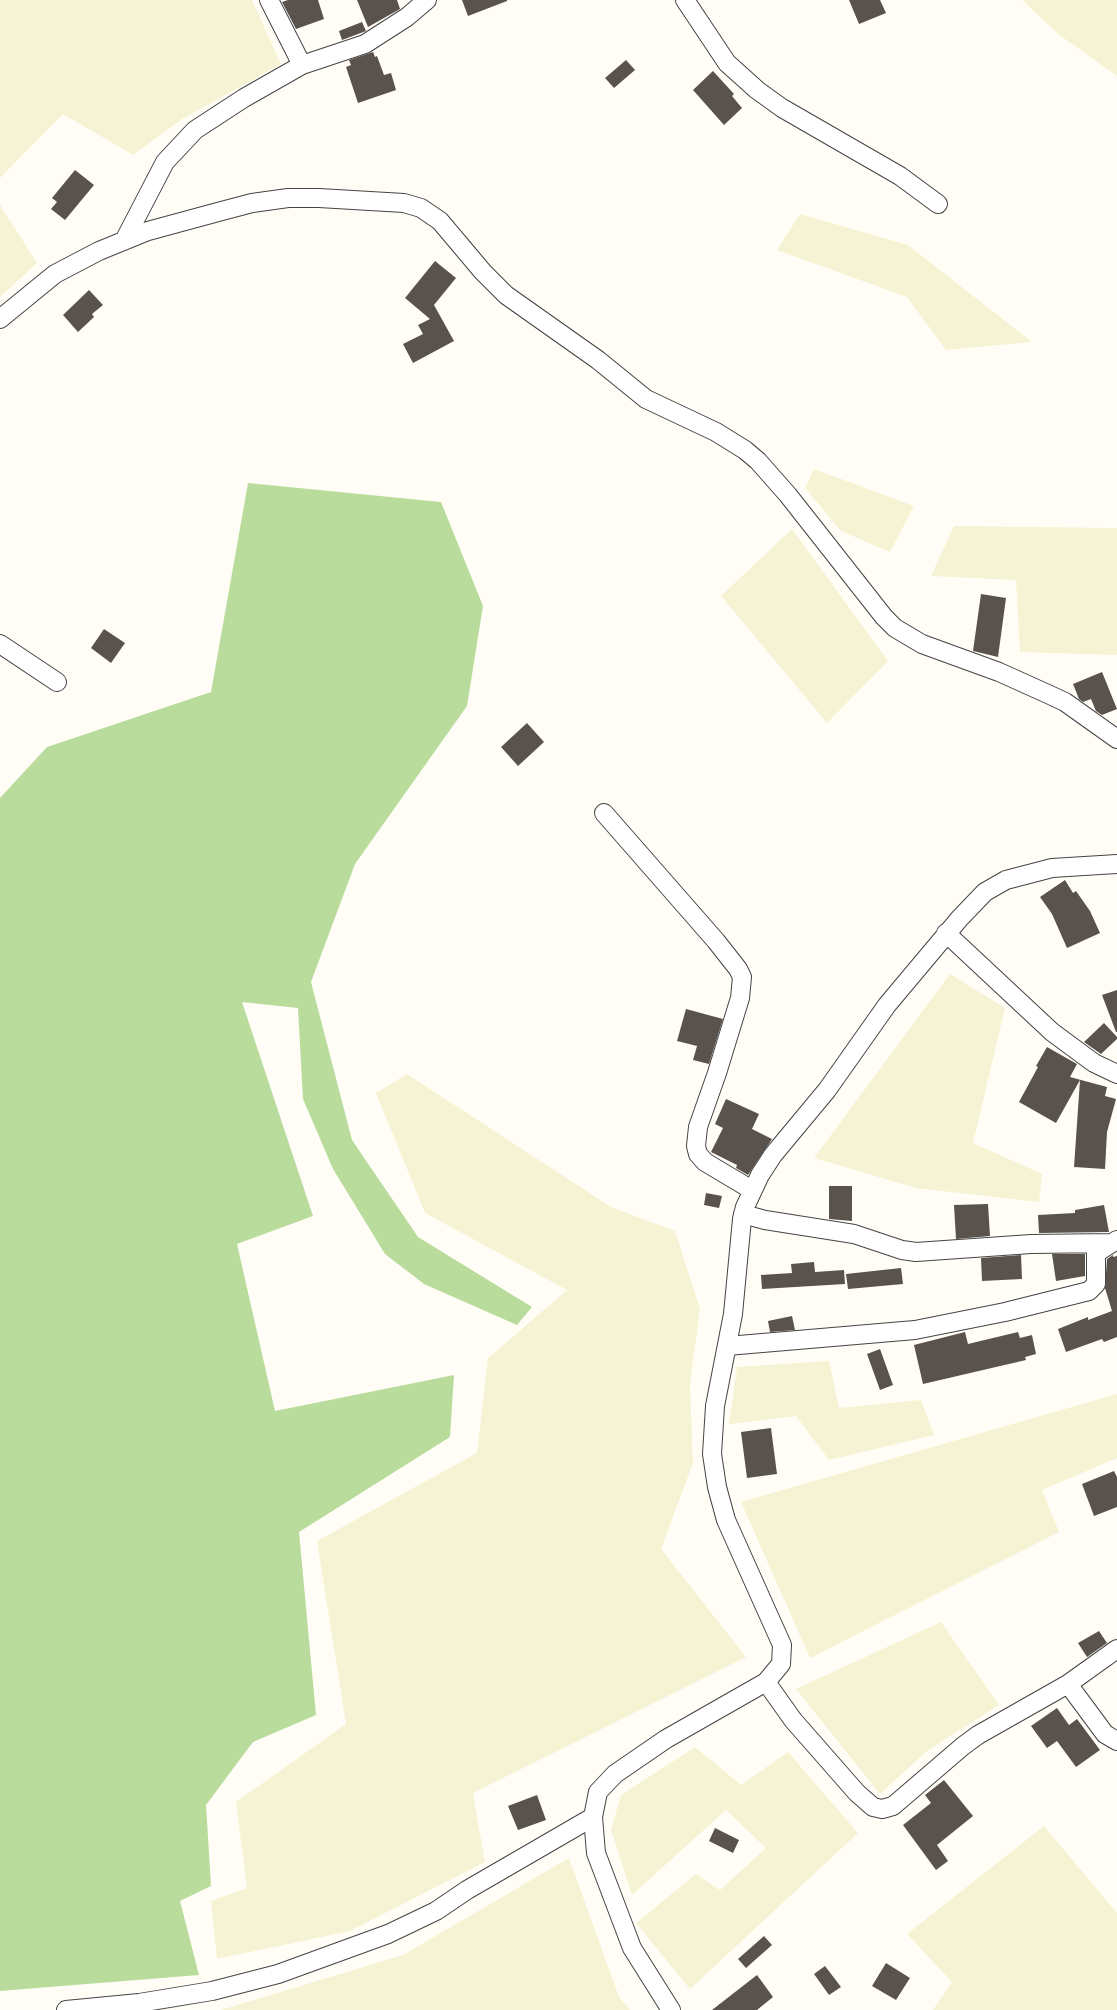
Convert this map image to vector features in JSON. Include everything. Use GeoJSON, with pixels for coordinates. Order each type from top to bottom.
{"type":"FeatureCollection","features":[{"type":"Feature","properties":{"kind":"street"},"geometry":{"type":"LineString","coordinates":[[270,0],[302,65]]}},
{"type":"Feature","properties":{"kind":"street"},"geometry":{"type":"LineString","coordinates":[[124,240],[165,162],[195,130],[244,98],[302,65],[365,44],[407,17],[427,0]]}},
{"type":"Feature","properties":{"kind":"street"},"geometry":{"type":"LineString","coordinates":[[685,0],[727,63],[757,90],[782,108],[900,176],[938,204]]}},
{"type":"Feature","properties":{"kind":"street"},"geometry":{"type":"LineString","coordinates":[[0,319],[55,274],[99,251],[148,231],[235,208],[288,198],[319,198],[404,203],[430,212],[452,233],[483,272],[506,295],[598,360],[646,399],[716,432],[745,450],[758,461],[788,495],[884,617],[895,628],[922,644],[999,672],[1065,702],[1117,738]]}},
{"type":"Feature","properties":{"kind":"street"},"geometry":{"type":"LineString","coordinates":[[0,644],[57,682]]}},
{"type":"Feature","properties":{"kind":"street"},"geometry":{"type":"LineString","coordinates":[[604,813],[716,941],[742,977],[740,998],[698,1127],[696,1146],[698,1154],[705,1162],[752,1190]]}},
{"type":"Feature","properties":{"kind":"street"},"geometry":{"type":"LineString","coordinates":[[671,2010],[632,1948],[596,1853],[593,1817],[598,1792],[615,1774],[666,1739],[766,1682],[781,1664],[782,1645],[726,1520],[717,1487],[712,1454],[715,1406],[732,1314],[743,1214],[752,1190],[773,1155],[827,1090],[887,1005],[946,933],[989,888],[1006,880],[1052,868],[1117,864]]}},
{"type":"Feature","properties":{"kind":"street"},"geometry":{"type":"LineString","coordinates":[[946,933],[1052,1032],[1094,1063],[1117,1074]]}},
{"type":"Feature","properties":{"kind":"street"},"geometry":{"type":"LineString","coordinates":[[743,1214],[765,1220],[839,1230],[902,1250],[916,1252],[1031,1244],[1114,1241]]}},
{"type":"Feature","properties":{"kind":"street"},"geometry":{"type":"LineString","coordinates":[[727,1346],[915,1330],[1006,1312],[1089,1291],[1096,1284],[1096,1253],[1114,1241]]}},
{"type":"Feature","properties":{"kind":"street"},"geometry":{"type":"LineString","coordinates":[[766,1682],[813,1743],[857,1793],[873,1807],[882,1809],[893,1806],[978,1735],[1068,1684],[1117,1650]]}},
{"type":"Feature","properties":{"kind":"street"},"geometry":{"type":"LineString","coordinates":[[1068,1684],[1105,1734],[1117,1741]]}},
{"type":"Feature","properties":{"kind":"street"},"geometry":{"type":"LineString","coordinates":[[66,2010],[212,1991],[278,1974],[388,1934],[436,1911],[467,1890],[593,1817]]}},
{"type":"Feature","properties":{"kind":"shaded area"},"geometry":{"type":"Polygon","coordinates":[[[0,0],[252,0],[281,64],[182,119],[133,155],[63,114],[0,178],[0,0]]]}},
{"type":"Feature","properties":{"kind":"shaded area"},"geometry":{"type":"Polygon","coordinates":[[[1022,0],[1117,0],[1117,76],[1058,34],[1022,0]]]}},
{"type":"Feature","properties":{"kind":"shaded area"},"geometry":{"type":"Polygon","coordinates":[[[0,205],[37,263],[0,297],[0,205]]]}},
{"type":"Feature","properties":{"kind":"shaded area"},"geometry":{"type":"Polygon","coordinates":[[[800,214],[908,245],[1032,342],[946,350],[907,297],[777,250],[800,214]]]}},
{"type":"Feature","properties":{"kind":"shaded area"},"geometry":{"type":"Polygon","coordinates":[[[814,469],[914,506],[890,552],[841,531],[805,488],[814,469]]]}},
{"type":"Feature","properties":{"kind":"shaded area"},"geometry":{"type":"Polygon","coordinates":[[[954,526],[1117,528],[1117,655],[1020,652],[1016,580],[931,576],[954,526]]]}},
{"type":"Feature","properties":{"kind":"shaded area"},"geometry":{"type":"Polygon","coordinates":[[[792,529],[888,661],[827,723],[721,596],[792,529]]]}},
{"type":"Feature","properties":{"kind":"shaded area"},"geometry":{"type":"Polygon","coordinates":[[[950,974],[1005,1008],[973,1143],[1042,1174],[1039,1202],[916,1188],[814,1158],[950,974]]]}},
{"type":"Feature","properties":{"kind":"shaded area"},"geometry":{"type":"Polygon","coordinates":[[[407,1074],[611,1207],[675,1231],[700,1309],[690,1384],[693,1463],[661,1549],[746,1657],[473,1793],[485,1862],[350,1931],[217,1959],[211,1901],[247,1888],[236,1802],[346,1724],[317,1541],[477,1453],[488,1358],[567,1290],[425,1213],[376,1093],[407,1074]]]}},
{"type":"Feature","properties":{"kind":"shaded area"},"geometry":{"type":"Polygon","coordinates":[[[829,1361],[839,1408],[921,1400],[934,1435],[829,1460],[796,1416],[729,1424],[737,1367],[829,1361]]]}},
{"type":"Feature","properties":{"kind":"shaded area"},"geometry":{"type":"Polygon","coordinates":[[[1117,1394],[1117,1458],[1042,1490],[1059,1532],[810,1658],[741,1502],[1117,1394]]]}},
{"type":"Feature","properties":{"kind":"shaded area"},"geometry":{"type":"Polygon","coordinates":[[[941,1622],[999,1705],[927,1751],[880,1794],[796,1689],[941,1622]]]}},
{"type":"Feature","properties":{"kind":"shaded area"},"geometry":{"type":"Polygon","coordinates":[[[695,1747],[741,1785],[788,1752],[858,1833],[690,1989],[636,1923],[696,1874],[720,1890],[766,1848],[726,1810],[632,1895],[611,1830],[621,1795],[695,1747]]]}},
{"type":"Feature","properties":{"kind":"shaded area"},"geometry":{"type":"Polygon","coordinates":[[[1044,1826],[1117,1913],[1117,2010],[933,2010],[952,1982],[907,1934],[1044,1826]]]}},
{"type":"Feature","properties":{"kind":"shaded area"},"geometry":{"type":"Polygon","coordinates":[[[569,1858],[619,1997],[630,2010],[221,2010],[403,1955],[569,1858]]]}},
{"type":"Feature","properties":{"kind":"green space"},"geometry":{"type":"Polygon","coordinates":[[[248,483],[441,502],[483,606],[467,706],[355,864],[311,982],[352,1140],[418,1237],[532,1307],[517,1325],[424,1284],[385,1254],[333,1169],[303,1099],[298,1008],[242,1002],[313,1216],[237,1244],[275,1411],[454,1375],[450,1437],[299,1532],[316,1715],[253,1742],[206,1805],[211,1886],[180,1901],[199,1975],[0,1991],[0,798],[47,747],[211,692],[248,483]]]}},
{"type":"Feature","properties":{"kind":"building"},"geometry":{"type":"Polygon","coordinates":[[[288,0],[318,0],[324,19],[296,29],[282,2],[288,0]]]}},
{"type":"Feature","properties":{"kind":"building"},"geometry":{"type":"Polygon","coordinates":[[[357,0],[397,0],[400,9],[368,27],[357,0]]]}},
{"type":"Feature","properties":{"kind":"building"},"geometry":{"type":"Polygon","coordinates":[[[462,0],[507,0],[507,1],[468,16],[462,0]]]}},
{"type":"Feature","properties":{"kind":"building"},"geometry":{"type":"Polygon","coordinates":[[[849,0],[880,0],[886,13],[859,24],[849,0]]]}},
{"type":"Feature","properties":{"kind":"building"},"geometry":{"type":"Polygon","coordinates":[[[362,22],[366,31],[342,40],[339,31],[362,22]]]}},
{"type":"Feature","properties":{"kind":"building"},"geometry":{"type":"Polygon","coordinates":[[[373,52],[375,57],[377,56],[384,75],[391,73],[396,90],[358,103],[346,67],[351,65],[349,60],[373,52]]]}},
{"type":"Feature","properties":{"kind":"building"},"geometry":{"type":"Polygon","coordinates":[[[626,60],[635,70],[614,88],[605,78],[626,60]]]}},
{"type":"Feature","properties":{"kind":"building"},"geometry":{"type":"Polygon","coordinates":[[[713,71],[734,94],[732,96],[742,108],[724,125],[693,90],[713,71]]]}},
{"type":"Feature","properties":{"kind":"building"},"geometry":{"type":"Polygon","coordinates":[[[75,170],[94,185],[65,220],[51,209],[57,202],[52,198],[75,170]]]}},
{"type":"Feature","properties":{"kind":"building"},"geometry":{"type":"Polygon","coordinates":[[[435,261],[456,278],[434,305],[454,341],[413,363],[403,344],[423,334],[418,325],[430,319],[405,298],[435,261]]]}},
{"type":"Feature","properties":{"kind":"building"},"geometry":{"type":"Polygon","coordinates":[[[89,290],[103,305],[92,314],[94,317],[78,332],[63,315],[89,290]]]}},
{"type":"Feature","properties":{"kind":"building"},"geometry":{"type":"Polygon","coordinates":[[[981,594],[1006,598],[998,657],[973,651],[981,594]]]}},
{"type":"Feature","properties":{"kind":"building"},"geometry":{"type":"Polygon","coordinates":[[[104,629],[125,643],[111,663],[91,648],[104,629]]]}},
{"type":"Feature","properties":{"kind":"building"},"geometry":{"type":"Polygon","coordinates":[[[1102,672],[1117,709],[1102,715],[1096,711],[1091,699],[1083,702],[1079,699],[1073,684],[1102,672]]]}},
{"type":"Feature","properties":{"kind":"building"},"geometry":{"type":"Polygon","coordinates":[[[527,723],[544,742],[518,766],[501,747],[527,723]]]}},
{"type":"Feature","properties":{"kind":"building"},"geometry":{"type":"Polygon","coordinates":[[[1065,880],[1073,893],[1076,891],[1090,911],[1100,933],[1067,948],[1052,914],[1040,897],[1065,880]]]}},
{"type":"Feature","properties":{"kind":"building"},"geometry":{"type":"Polygon","coordinates":[[[1117,990],[1117,1032],[1116,1032],[1102,995],[1117,990]]]}},
{"type":"Feature","properties":{"kind":"building"},"geometry":{"type":"Polygon","coordinates":[[[686,1009],[723,1019],[709,1064],[693,1060],[697,1046],[677,1041],[686,1009]]]}},
{"type":"Feature","properties":{"kind":"building"},"geometry":{"type":"Polygon","coordinates":[[[1104,1023],[1117,1039],[1101,1054],[1084,1042],[1104,1023]]]}},
{"type":"Feature","properties":{"kind":"building"},"geometry":{"type":"Polygon","coordinates":[[[1047,1047],[1077,1064],[1070,1077],[1107,1087],[1105,1096],[1116,1099],[1107,1132],[1105,1169],[1074,1167],[1080,1080],[1056,1123],[1019,1102],[1047,1047]]]}},
{"type":"Feature","properties":{"kind":"building"},"geometry":{"type":"Polygon","coordinates":[[[726,1099],[759,1114],[752,1129],[772,1139],[748,1175],[736,1168],[737,1165],[711,1152],[723,1128],[715,1124],[726,1099]]]}},
{"type":"Feature","properties":{"kind":"building"},"geometry":{"type":"Polygon","coordinates":[[[829,1186],[852,1186],[852,1221],[829,1219],[829,1186]]]}},
{"type":"Feature","properties":{"kind":"building"},"geometry":{"type":"Polygon","coordinates":[[[706,1193],[722,1196],[719,1208],[704,1205],[706,1193]]]}},
{"type":"Feature","properties":{"kind":"building"},"geometry":{"type":"Polygon","coordinates":[[[988,1204],[990,1236],[956,1239],[954,1205],[988,1204]]]}},
{"type":"Feature","properties":{"kind":"building"},"geometry":{"type":"Polygon","coordinates":[[[1104,1205],[1109,1232],[1039,1233],[1038,1215],[1075,1213],[1075,1210],[1104,1205]]]}},
{"type":"Feature","properties":{"kind":"building"},"geometry":{"type":"Polygon","coordinates":[[[1052,1254],[1085,1254],[1085,1276],[1056,1281],[1052,1254]]]}},
{"type":"Feature","properties":{"kind":"building"},"geometry":{"type":"Polygon","coordinates":[[[1021,1255],[1022,1279],[982,1281],[981,1258],[1021,1255]]]}},
{"type":"Feature","properties":{"kind":"building"},"geometry":{"type":"Polygon","coordinates":[[[1113,1255],[1113,1257],[1117,1256],[1117,1337],[1104,1342],[1102,1339],[1066,1352],[1058,1329],[1088,1317],[1088,1320],[1112,1311],[1105,1288],[1107,1259],[1113,1255]]]}},
{"type":"Feature","properties":{"kind":"building"},"geometry":{"type":"Polygon","coordinates":[[[814,1262],[815,1272],[844,1270],[845,1284],[762,1289],[761,1275],[792,1273],[791,1264],[814,1262]]]}},
{"type":"Feature","properties":{"kind":"building"},"geometry":{"type":"Polygon","coordinates":[[[901,1268],[903,1284],[848,1289],[846,1274],[901,1268]]]}},
{"type":"Feature","properties":{"kind":"building"},"geometry":{"type":"Polygon","coordinates":[[[792,1316],[795,1330],[770,1332],[768,1321],[792,1316]]]}},
{"type":"Feature","properties":{"kind":"building"},"geometry":{"type":"Polygon","coordinates":[[[965,1332],[968,1344],[1018,1332],[1020,1338],[1032,1335],[1036,1354],[1025,1357],[1026,1360],[923,1384],[914,1345],[965,1332]]]}},
{"type":"Feature","properties":{"kind":"building"},"geometry":{"type":"Polygon","coordinates":[[[880,1349],[893,1385],[880,1390],[867,1354],[880,1349]]]}},
{"type":"Feature","properties":{"kind":"building"},"geometry":{"type":"Polygon","coordinates":[[[771,1428],[777,1474],[747,1478],[741,1432],[771,1428]]]}},
{"type":"Feature","properties":{"kind":"building"},"geometry":{"type":"Polygon","coordinates":[[[1114,1471],[1117,1477],[1117,1507],[1094,1516],[1082,1484],[1114,1471]]]}},
{"type":"Feature","properties":{"kind":"building"},"geometry":{"type":"Polygon","coordinates":[[[1099,1631],[1107,1643],[1087,1657],[1078,1643],[1099,1631]]]}},
{"type":"Feature","properties":{"kind":"building"},"geometry":{"type":"Polygon","coordinates":[[[1057,1708],[1069,1725],[1077,1719],[1100,1750],[1076,1767],[1057,1741],[1047,1748],[1031,1726],[1057,1708]]]}},
{"type":"Feature","properties":{"kind":"building"},"geometry":{"type":"Polygon","coordinates":[[[944,1780],[973,1816],[937,1845],[948,1861],[936,1870],[903,1825],[931,1803],[925,1795],[944,1780]]]}},
{"type":"Feature","properties":{"kind":"building"},"geometry":{"type":"Polygon","coordinates":[[[537,1795],[546,1820],[518,1830],[508,1806],[537,1795]]]}},
{"type":"Feature","properties":{"kind":"building"},"geometry":{"type":"Polygon","coordinates":[[[715,1828],[739,1840],[733,1853],[709,1841],[715,1828]]]}},
{"type":"Feature","properties":{"kind":"building"},"geometry":{"type":"Polygon","coordinates":[[[764,1936],[772,1945],[746,1968],[738,1959],[764,1936]]]}},
{"type":"Feature","properties":{"kind":"building"},"geometry":{"type":"Polygon","coordinates":[[[886,1963],[910,1978],[896,2000],[872,1986],[886,1963]]]}},
{"type":"Feature","properties":{"kind":"building"},"geometry":{"type":"Polygon","coordinates":[[[825,1966],[841,1987],[829,1995],[814,1974],[825,1966]]]}},
{"type":"Feature","properties":{"kind":"building"},"geometry":{"type":"Polygon","coordinates":[[[757,1975],[773,1997],[757,2010],[712,2010],[757,1975]]]}}]}
